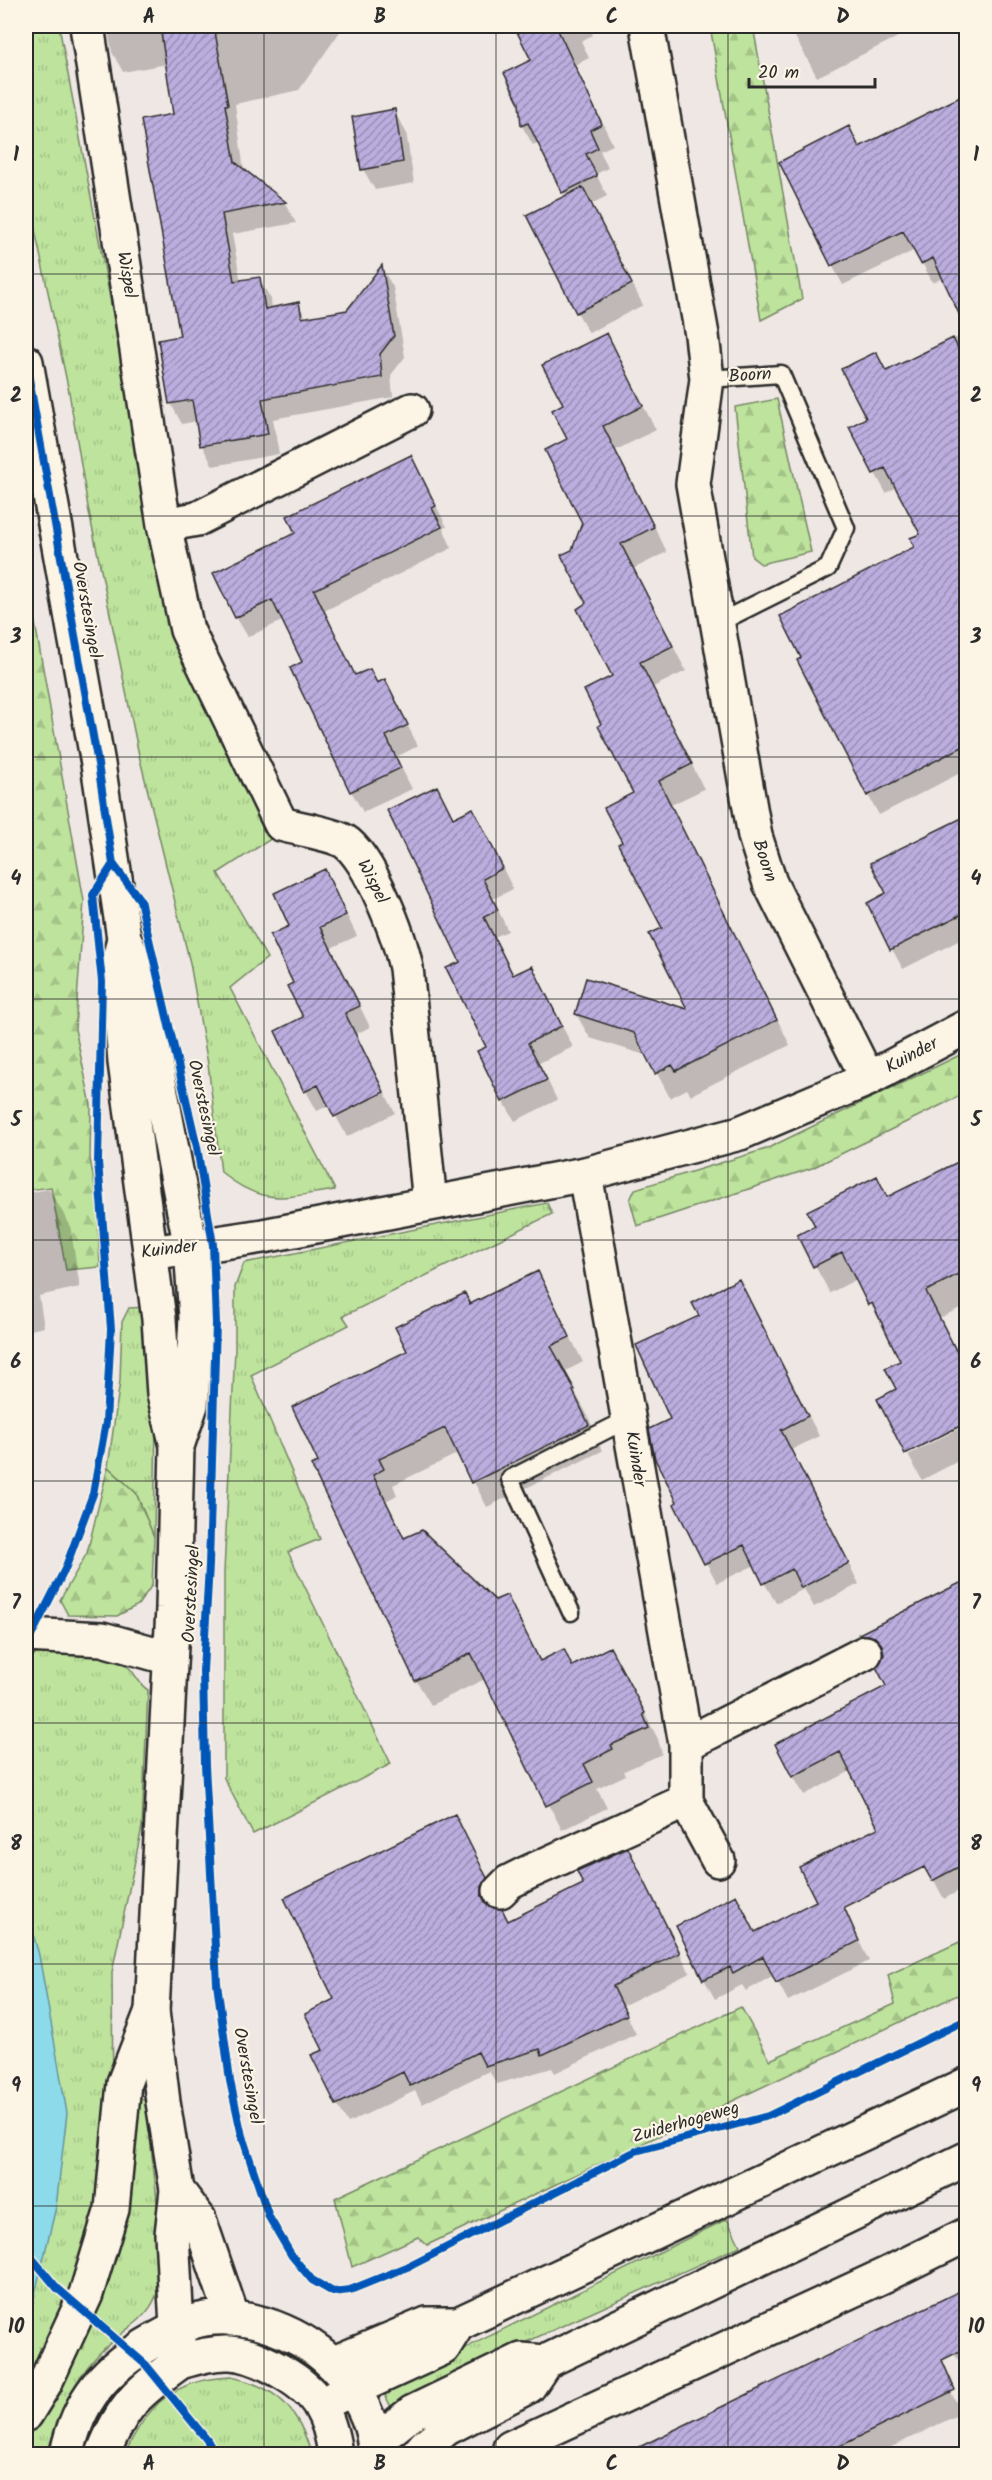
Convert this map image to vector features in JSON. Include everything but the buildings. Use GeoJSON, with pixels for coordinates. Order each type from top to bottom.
{"type":"FeatureCollection","features":[{"type":"Feature","properties":{"kind":"street","name":"Wispel"},"geometry":{"type":"LineString","coordinates":[[87,26],[165,525],[187,630],[281,824],[344,841],[362,857],[401,941],[409,991],[430,1203]]}},
{"type":"Feature","properties":{"kind":"street","name":"Boorn"},"geometry":{"type":"LineString","coordinates":[[647,26],[700,323],[707,379],[693,484],[755,836],[770,883],[868,1079]]}},
{"type":"Feature","properties":{"kind":"street","name":"Overstesingel"},"geometry":{"type":"LineString","coordinates":[[26,362],[98,764],[124,938],[137,968],[191,1248],[196,1318],[191,1405],[177,1446]]}},
{"type":"Feature","properties":{"kind":"street"},"geometry":{"type":"LineString","coordinates":[[165,525],[197,519],[412,410]]}},
{"type":"Feature","properties":{"kind":"street","name":"Overstesingel"},"geometry":{"type":"LineString","coordinates":[[124,938],[118,966],[125,1062],[151,1253],[164,1394],[177,1446],[170,1658],[152,2011],[177,2190],[172,2234],[180,2362]]}},
{"type":"Feature","properties":{"kind":"street","name":"Kuinder"},"geometry":{"type":"LineString","coordinates":[[151,1253],[191,1248],[585,1174],[740,1133],[868,1079],[966,1027]]}},
{"type":"Feature","properties":{"kind":"street","name":"Kuinder"},"geometry":{"type":"LineString","coordinates":[[585,1174],[687,1744],[686,1801],[718,1860]]}},
{"type":"Feature","properties":{"kind":"street"},"geometry":{"type":"LineString","coordinates":[[26,1635],[102,1639],[170,1658]]}},
{"type":"Feature","properties":{"kind":"street"},"geometry":{"type":"LineString","coordinates":[[687,1744],[865,1653]]}},
{"type":"Feature","properties":{"kind":"street"},"geometry":{"type":"LineString","coordinates":[[500,1891],[509,1882],[527,1873],[686,1801]]}},
{"type":"Feature","properties":{"kind":"street"},"geometry":{"type":"LineString","coordinates":[[26,2414],[45,2383],[86,2294],[112,2209],[124,2083],[152,2011]]}},
{"type":"Feature","properties":{"kind":"street"},"geometry":{"type":"LineString","coordinates":[[334,2363],[427,2324],[458,2324],[966,2085]]}},
{"type":"Feature","properties":{"kind":"street"},"geometry":{"type":"LineString","coordinates":[[67,2454],[80,2410],[98,2383],[127,2356],[177,2327],[205,2319],[232,2319],[276,2328],[306,2343],[334,2363],[363,2404],[375,2448],[413,2412],[521,2360],[545,2362],[966,2159]]}},
{"type":"Feature","properties":{"kind":"street","name":"Overstesingel"},"geometry":{"type":"LineString","coordinates":[[177,2190],[199,2219],[232,2319]]}},
{"type":"Feature","properties":{"kind":"street"},"geometry":{"type":"LineString","coordinates":[[510,2448],[885,2275],[966,2235]]}},
{"type":"Feature","properties":{"kind":"street"},"geometry":{"type":"LineString","coordinates":[[320,2404],[443,2348],[458,2324]]}},
{"type":"Feature","properties":{"kind":"street"},"geometry":{"type":"LineString","coordinates":[[103,2454],[114,2425],[141,2390],[180,2362],[201,2355],[232,2352],[272,2365],[295,2380],[320,2404],[333,2441],[335,2454]]}},
{"type":"Feature","properties":{"kind":"street"},"geometry":{"type":"LineString","coordinates":[[418,2454],[447,2428],[529,2386],[545,2362]]}},
{"type":"Feature","properties":{"kind":"lane","name":"Boorn"},"geometry":{"type":"LineString","coordinates":[[707,379],[781,374],[846,528],[828,568],[716,624]]}},
{"type":"Feature","properties":{"kind":"lane"},"geometry":{"type":"LineString","coordinates":[[571,1612],[510,1479],[628,1419]]}},
{"type":"Feature","properties":{"kind":"green space"},"geometry":{"type":"Polygon","coordinates":[[[26,26],[59,26],[173,635],[280,833],[218,873],[267,958],[230,988],[335,1190],[288,1197],[262,1195],[250,1191],[221,1172],[208,1064],[190,963],[139,755],[88,507],[69,392],[26,187],[26,26]]]}},
{"type":"Feature","properties":{"kind":"green space"},"geometry":{"type":"Polygon","coordinates":[[[710,26],[753,26],[802,299],[761,320],[710,26]]]}},
{"type":"Feature","properties":{"kind":"green space"},"geometry":{"type":"Polygon","coordinates":[[[777,399],[811,552],[761,564],[752,557],[735,407],[777,399]]]}},
{"type":"Feature","properties":{"kind":"green space"},"geometry":{"type":"Polygon","coordinates":[[[26,572],[84,901],[75,1029],[91,1105],[90,1158],[97,1200],[100,1267],[66,1270],[51,1187],[28,1190],[26,1175],[26,572]]]}},
{"type":"Feature","properties":{"kind":"green space"},"geometry":{"type":"Polygon","coordinates":[[[966,1052],[966,1093],[812,1168],[637,1226],[630,1200],[635,1189],[766,1149],[966,1052]]]}},
{"type":"Feature","properties":{"kind":"green space"},"geometry":{"type":"Polygon","coordinates":[[[547,1203],[552,1214],[343,1316],[349,1325],[251,1375],[320,1539],[288,1552],[391,1764],[253,1834],[224,1778],[224,1572],[235,1350],[235,1287],[244,1263],[547,1203]]]}},
{"type":"Feature","properties":{"kind":"green space"},"geometry":{"type":"Polygon","coordinates":[[[148,1307],[156,1419],[154,1537],[136,1493],[108,1467],[120,1381],[122,1322],[129,1308],[148,1307]]]}},
{"type":"Feature","properties":{"kind":"green space"},"geometry":{"type":"Polygon","coordinates":[[[108,1467],[136,1493],[154,1537],[152,1585],[138,1605],[117,1616],[68,1615],[60,1600],[87,1553],[108,1467]]]}},
{"type":"Feature","properties":{"kind":"green space"},"geometry":{"type":"Polygon","coordinates":[[[43,1652],[95,1654],[114,1659],[127,1666],[148,1690],[142,1827],[112,1972],[113,2105],[90,2247],[26,2394],[26,1658],[43,1652]]]}},
{"type":"Feature","properties":{"kind":"green space"},"geometry":{"type":"Polygon","coordinates":[[[966,1939],[966,1991],[427,2245],[418,2237],[352,2267],[335,2198],[741,2007],[770,2060],[895,2004],[888,1975],[966,1939]]]}},
{"type":"Feature","properties":{"kind":"green space"},"geometry":{"type":"Polygon","coordinates":[[[139,2100],[146,2101],[164,2263],[160,2283],[149,2310],[97,2356],[72,2390],[55,2427],[47,2454],[26,2454],[26,2439],[41,2417],[128,2197],[139,2100]]]}},
{"type":"Feature","properties":{"kind":"green space"},"geometry":{"type":"Polygon","coordinates":[[[727,2219],[740,2246],[513,2348],[391,2407],[382,2389],[727,2219]]]}},
{"type":"Feature","properties":{"kind":"green space"},"geometry":{"type":"Polygon","coordinates":[[[231,2377],[261,2387],[284,2402],[300,2424],[311,2454],[125,2454],[143,2421],[165,2398],[194,2383],[231,2377]]]}},
{"type":"Feature","properties":{"kind":"water"},"geometry":{"type":"Polygon","coordinates":[[[26,1909],[39,1955],[67,2113],[56,2207],[26,2331],[26,1909]]]}},
{"type":"Feature","properties":{"kind":"cycle path","name":"Zuiderhogeweg"},"geometry":{"type":"LineString","coordinates":[[26,362],[98,764],[113,864],[140,900],[197,1147],[213,1245],[216,1323],[209,1565],[203,1671],[205,1765],[217,1983],[230,2081],[242,2136],[269,2217],[292,2256],[312,2280],[333,2292],[350,2290],[412,2265],[636,2151],[768,2116],[966,2020]]}},
{"type":"Feature","properties":{"kind":"cycle path"},"geometry":{"type":"LineString","coordinates":[[26,1646],[65,1569],[93,1494],[106,1422],[111,1329],[98,1161],[102,982],[93,895],[113,864]]}},
{"type":"Feature","properties":{"kind":"cycle path"},"geometry":{"type":"LineString","coordinates":[[26,2251],[57,2288],[146,2365],[207,2440],[215,2454]]}}]}
